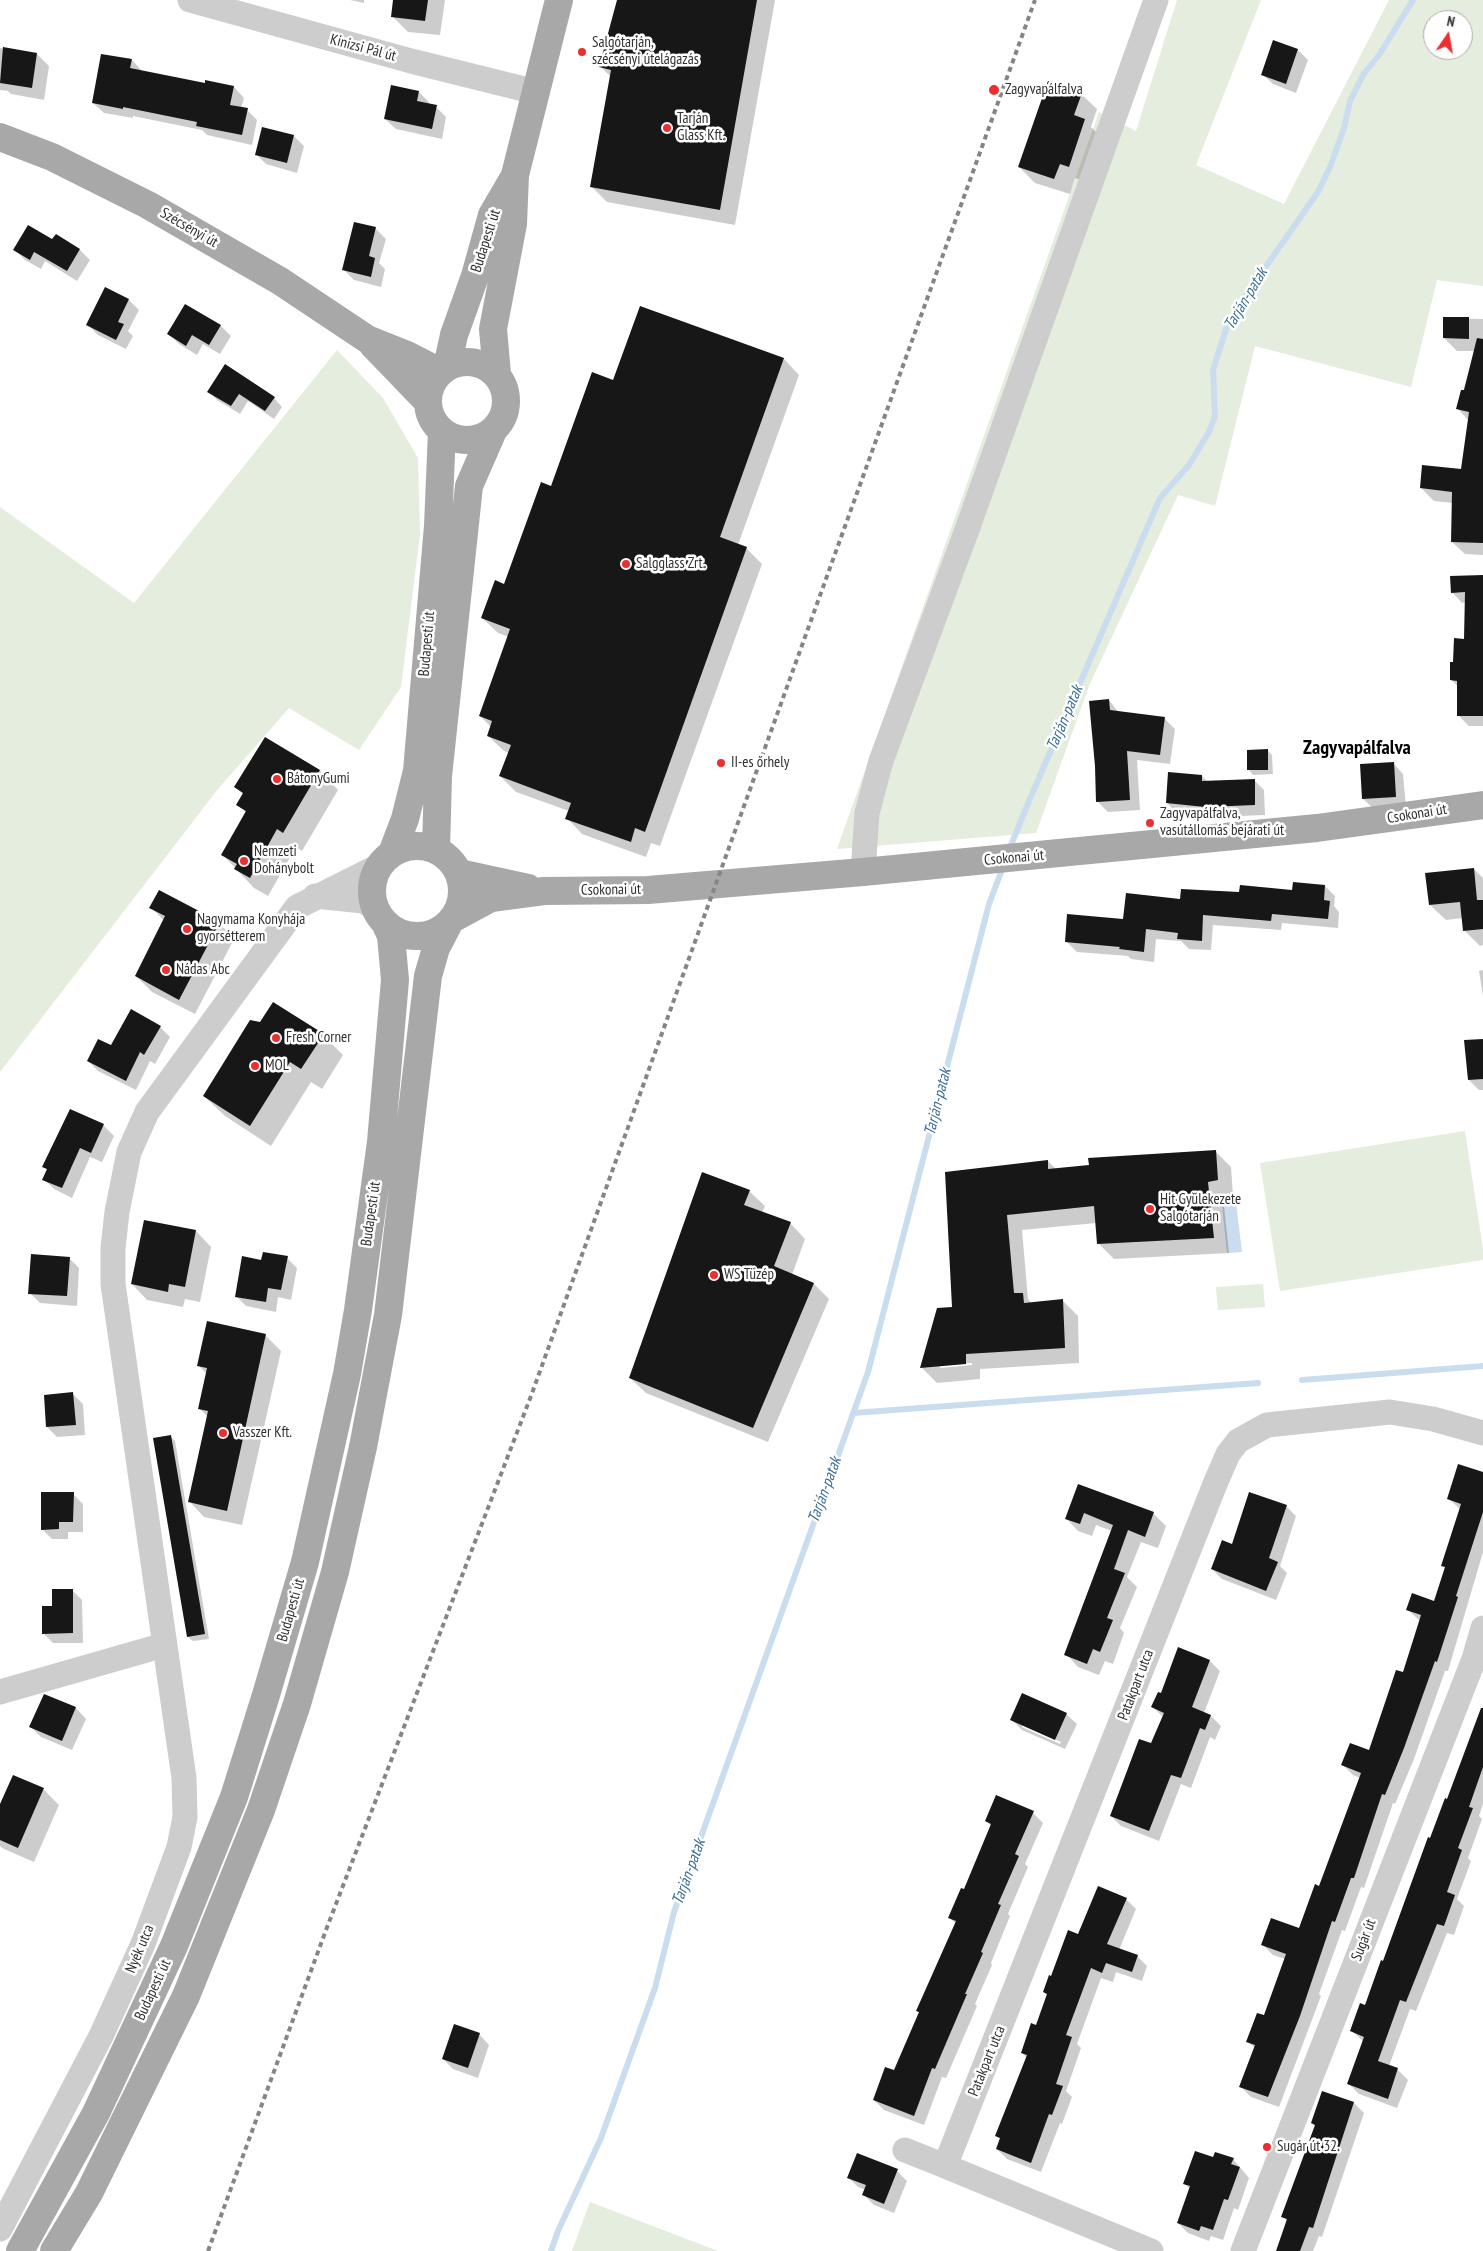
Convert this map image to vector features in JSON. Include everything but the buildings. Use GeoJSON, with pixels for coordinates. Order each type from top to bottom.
{"type":"FeatureCollection","features":[{"type":"Feature","properties":{"kind":"main road","name":"Budapesti út"},"geometry":{"type":"LineString","coordinates":[[497,374],[493,329],[513,224],[515,175],[559,0]]}},
{"type":"Feature","properties":{"kind":"main road","name":"Szécsényi út"},"geometry":{"type":"LineString","coordinates":[[0,137],[52,157],[148,204],[280,281],[367,339],[443,370]]}},
{"type":"Feature","properties":{"kind":"main road","name":"Budapesti út"},"geometry":{"type":"LineString","coordinates":[[443,370],[475,276],[492,215],[515,175]]}},
{"type":"Feature","properties":{"kind":"main road","name":"Szécsényi út"},"geometry":{"type":"LineString","coordinates":[[367,339],[428,402]]}},
{"type":"Feature","properties":{"kind":"main road"},"geometry":{"type":"LineString","coordinates":[[461,362],[477,362],[497,374],[504,386],[507,398],[506,410],[502,421],[493,431],[476,439],[467,440],[458,439],[442,431],[432,418],[428,402],[429,391],[443,370],[461,362]]}},
{"type":"Feature","properties":{"kind":"main road","name":"Budapesti út"},"geometry":{"type":"LineString","coordinates":[[385,860],[406,819],[417,771],[438,526],[442,431]]}},
{"type":"Feature","properties":{"kind":"main road","name":"Budapesti út"},"geometry":{"type":"LineString","coordinates":[[436,850],[438,776],[469,486],[493,431]]}},
{"type":"Feature","properties":{"kind":"main road","name":"Csokonai út"},"geometry":{"type":"LineString","coordinates":[[544,891],[648,890],[986,861],[1317,828],[1483,805]]}},
{"type":"Feature","properties":{"kind":"main road"},"geometry":{"type":"LineString","coordinates":[[451,922],[460,908],[463,896],[459,873],[450,859],[436,850],[418,846],[400,849],[385,860],[372,886],[380,915],[401,934],[421,937],[440,931],[451,922],[491,898],[544,891]]}},
{"type":"Feature","properties":{"kind":"main road"},"geometry":{"type":"LineString","coordinates":[[459,873],[544,891]]}},
{"type":"Feature","properties":{"kind":"main road","name":"Budapesti út"},"geometry":{"type":"LineString","coordinates":[[20,2251],[96,2113],[174,1946],[234,1797],[305,1562],[347,1374],[358,1310],[381,1142],[395,980],[390,936],[380,915]]}},
{"type":"Feature","properties":{"kind":"main road","name":"Budapesti út"},"geometry":{"type":"LineString","coordinates":[[54,2251],[89,2193],[186,1996],[261,1810],[297,1704],[335,1572],[363,1447],[389,1306],[428,976],[436,948],[451,922]]}},
{"type":"Feature","properties":{"kind":"street","name":"Kinizsi Pál út"},"geometry":{"type":"LineString","coordinates":[[190,0],[411,61],[536,92]]}},
{"type":"Feature","properties":{"kind":"street"},"geometry":{"type":"LineString","coordinates":[[863,872],[867,813],[881,761],[968,527],[1024,367],[1116,117],[1156,0]]}},
{"type":"Feature","properties":{"kind":"street"},"geometry":{"type":"LineString","coordinates":[[0,1692],[164,1645],[114,1284],[113,1248],[120,1194],[129,1152],[147,1112],[297,907],[385,860]]}},
{"type":"Feature","properties":{"kind":"street"},"geometry":{"type":"LineString","coordinates":[[315,896],[363,901],[380,915]]}},
{"type":"Feature","properties":{"kind":"street","name":"Patakpart utca"},"geometry":{"type":"LineString","coordinates":[[945,2166],[1228,1454],[1245,1436],[1267,1425],[1390,1412],[1425,1417],[1483,1433]]}},
{"type":"Feature","properties":{"kind":"street","name":"Sugár út"},"geometry":{"type":"LineString","coordinates":[[1243,2251],[1474,1659],[1483,1628]]}},
{"type":"Feature","properties":{"kind":"street","name":"Nyék utca"},"geometry":{"type":"LineString","coordinates":[[1,2226],[101,2036],[143,1944],[180,1847],[185,1817],[184,1778],[164,1645]]}},
{"type":"Feature","properties":{"kind":"street"},"geometry":{"type":"LineString","coordinates":[[905,2150],[1151,2251]]}},
{"type":"Feature","properties":{"kind":"green space"},"geometry":{"type":"Polygon","coordinates":[[[1177,0],[1261,0],[1196,165],[1284,204],[1389,0],[1483,0],[1483,286],[1437,280],[1411,387],[1255,346],[1215,506],[1178,495],[1089,686],[1036,833],[837,849],[1099,112],[1136,131],[1177,0]]]}},
{"type":"Feature","properties":{"kind":"green space"},"geometry":{"type":"Polygon","coordinates":[[[337,350],[383,398],[418,458],[420,534],[401,687],[359,750],[289,708],[218,789],[0,1072],[0,507],[134,603],[337,350]]]}},
{"type":"Feature","properties":{"kind":"green space"},"geometry":{"type":"Polygon","coordinates":[[[1465,1131],[1483,1249],[1483,1260],[1280,1291],[1260,1163],[1465,1131]]]}},
{"type":"Feature","properties":{"kind":"green space"},"geometry":{"type":"Polygon","coordinates":[[[1263,1284],[1265,1307],[1218,1310],[1216,1287],[1263,1284]]]}},
{"type":"Feature","properties":{"kind":"green space"},"geometry":{"type":"Polygon","coordinates":[[[590,2202],[718,2251],[572,2251],[590,2202]]]}},
{"type":"Feature","properties":{"kind":"water"},"geometry":{"type":"Polygon","coordinates":[[[1235,1194],[1242,1252],[1227,1253],[1221,1195],[1235,1194]]]}},
{"type":"Feature","properties":{"kind":"waterway","name":"Tarján-patak"},"geometry":{"type":"LineString","coordinates":[[1009,850],[1160,498],[1189,465],[1209,432],[1215,416],[1213,370],[1227,326],[1239,305],[1318,192],[1330,167],[1344,128],[1350,101],[1363,75],[1379,55],[1413,0]]}},
{"type":"Feature","properties":{"kind":"waterway","name":"Tarján-patak"},"geometry":{"type":"LineString","coordinates":[[551,2251],[558,2231],[601,2138],[655,1988],[674,1912],[868,1372],[989,904],[1003,867]]}},
{"type":"Feature","properties":{"kind":"waterway"},"geometry":{"type":"LineString","coordinates":[[1302,1380],[1483,1366]]}},
{"type":"Feature","properties":{"kind":"waterway"},"geometry":{"type":"LineString","coordinates":[[853,1413],[1258,1383]]}},
{"type":"Feature","properties":{"kind":"railway"},"geometry":{"type":"LineString","coordinates":[[208,2251],[326,1930],[531,1396],[1035,0]]}},
{"type":"Feature","properties":{"kind":"place","name":"Salgótarján, szécsényi útelágazás"},"geometry":{"type":"Point","coordinates":[582,52]}},
{"type":"Feature","properties":{"kind":"place","name":"Zagyvapálfalva"},"geometry":{"type":"Point","coordinates":[994,90]}},
{"type":"Feature","properties":{"kind":"place","name":"Tarján Glass Kft."},"geometry":{"type":"Point","coordinates":[667,128]}},
{"type":"Feature","properties":{"kind":"place","name":"Salgglass Zrt."},"geometry":{"type":"Point","coordinates":[626,564]}},
{"type":"Feature","properties":{"kind":"place","name":"II-es őrhely"},"geometry":{"type":"Point","coordinates":[721,763]}},
{"type":"Feature","properties":{"kind":"place","name":"BátonyGumi"},"geometry":{"type":"Point","coordinates":[277,779]}},
{"type":"Feature","properties":{"kind":"place","name":"Zagyvapálfalva, vasútállomás bejárati út"},"geometry":{"type":"Point","coordinates":[1150,823]}},
{"type":"Feature","properties":{"kind":"place","name":"Nemzeti Dohánybolt"},"geometry":{"type":"Point","coordinates":[244,861]}},
{"type":"Feature","properties":{"kind":"place","name":"Nagymama Konyhája gyorsétterem"},"geometry":{"type":"Point","coordinates":[187,929]}},
{"type":"Feature","properties":{"kind":"place","name":"Nádas Abc"},"geometry":{"type":"Point","coordinates":[166,970]}},
{"type":"Feature","properties":{"kind":"place","name":"Fresh Corner"},"geometry":{"type":"Point","coordinates":[276,1038]}},
{"type":"Feature","properties":{"kind":"place","name":"MOL"},"geometry":{"type":"Point","coordinates":[255,1066]}},
{"type":"Feature","properties":{"kind":"place","name":"Hit Gyülekezete Salgótarján"},"geometry":{"type":"Point","coordinates":[1150,1209]}},
{"type":"Feature","properties":{"kind":"place","name":"WS Tüzép"},"geometry":{"type":"Point","coordinates":[714,1275]}},
{"type":"Feature","properties":{"kind":"place","name":"Vasszer Kft."},"geometry":{"type":"Point","coordinates":[223,1433]}},
{"type":"Feature","properties":{"kind":"place","name":"Sugár út 32."},"geometry":{"type":"Point","coordinates":[1267,2147]}},
{"type":"Feature","properties":{"kind":"district","name":"Zagyvapálfalva"},"geometry":{"type":"Point","coordinates":[1357,748]}}]}
